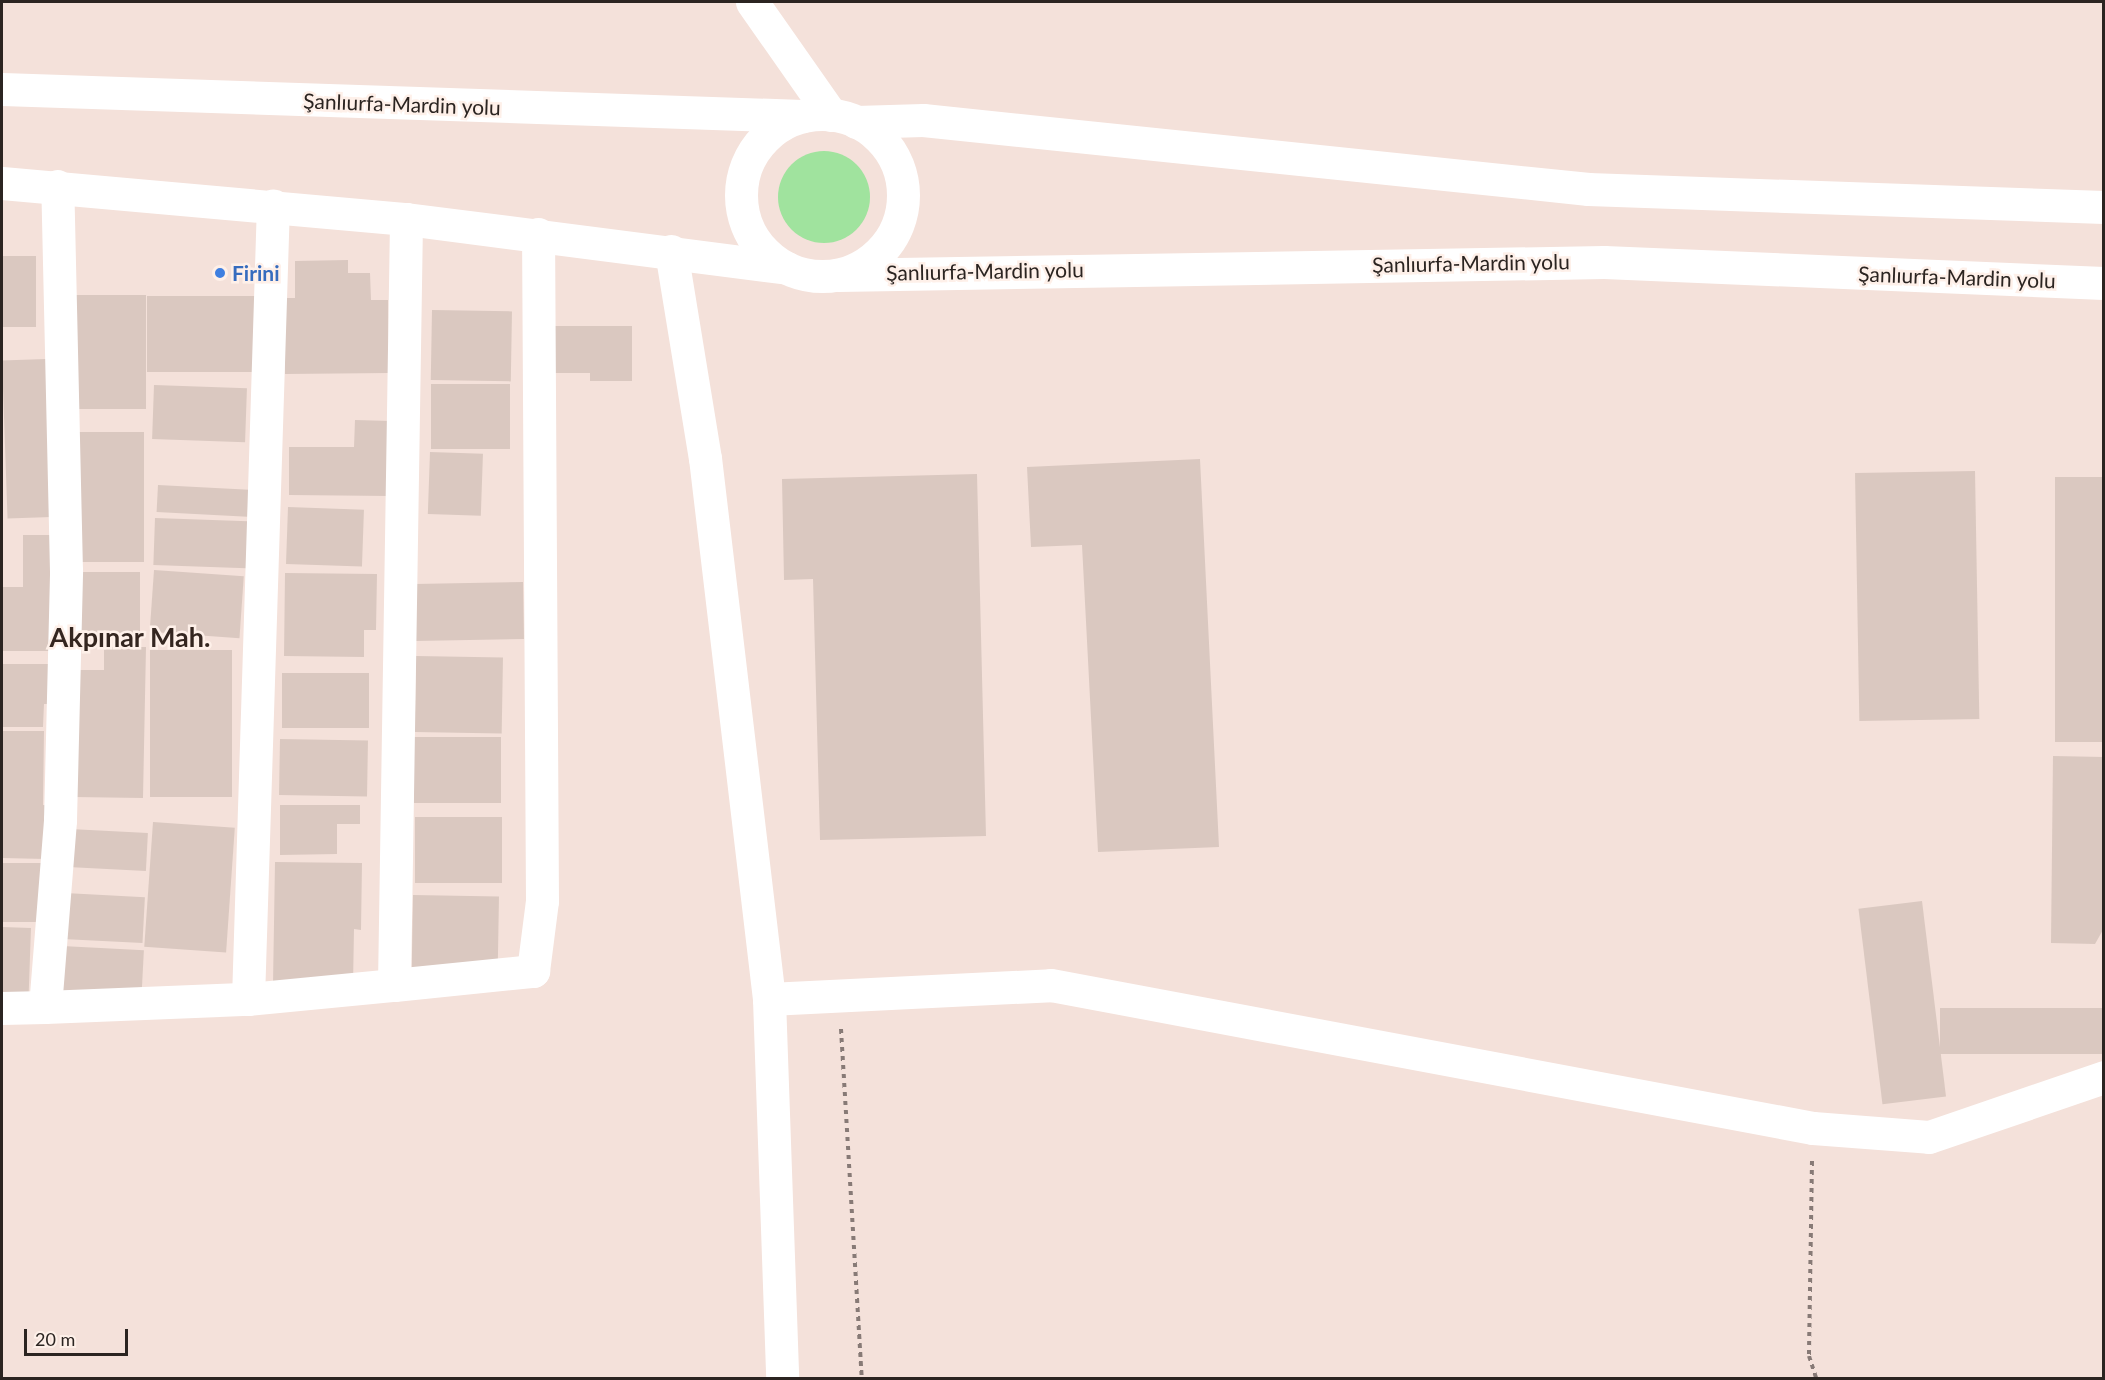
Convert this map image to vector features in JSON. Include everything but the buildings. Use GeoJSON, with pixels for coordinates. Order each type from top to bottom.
{"type":"FeatureCollection","features":[{"type":"Feature","properties":{"kind":"main road"},"geometry":{"type":"LineString","coordinates":[[2,183],[273,204],[671,251],[786,268],[812,276],[838,275],[883,251],[903,204],[893,156],[830,118],[752,2]]}},
{"type":"Feature","properties":{"kind":"main road","name":"Şanlıurfa-Mardin yolu"},"geometry":{"type":"LineString","coordinates":[[2,89],[923,120],[1588,189],[2103,207]]}},
{"type":"Feature","properties":{"kind":"main road"},"geometry":{"type":"LineString","coordinates":[[786,268],[763,251],[747,228],[741,201],[744,172],[757,147],[777,128],[830,118]]}},
{"type":"Feature","properties":{"kind":"main road"},"geometry":{"type":"LineString","coordinates":[[45,1007],[60,820],[66,570],[57,186]]}},
{"type":"Feature","properties":{"kind":"main road"},"geometry":{"type":"LineString","coordinates":[[248,999],[273,204]]}},
{"type":"Feature","properties":{"kind":"main road"},"geometry":{"type":"LineString","coordinates":[[394,986],[406,219]]}},
{"type":"Feature","properties":{"kind":"main road"},"geometry":{"type":"LineString","coordinates":[[2,1008],[248,999],[533,971],[542,901],[538,234]]}},
{"type":"Feature","properties":{"kind":"main road"},"geometry":{"type":"LineString","coordinates":[[671,251],[705,458],[769,999],[782,1378]]}},
{"type":"Feature","properties":{"kind":"main road","name":"Şanlıurfa-Mardin yolu"},"geometry":{"type":"LineString","coordinates":[[838,275],[1604,262],[2103,283]]}},
{"type":"Feature","properties":{"kind":"main road"},"geometry":{"type":"LineString","coordinates":[[769,999],[1051,986],[1813,1128],[1929,1137],[2103,1077]]}},
{"type":"Feature","properties":{"kind":"path"},"geometry":{"type":"LineString","coordinates":[[839,996],[862,1378]]}},
{"type":"Feature","properties":{"kind":"path"},"geometry":{"type":"LineString","coordinates":[[1813,1128],[1809,1356],[1816,1378]]}},
{"type":"Feature","properties":{"kind":"green space"},"geometry":{"type":"Polygon","coordinates":[[[824,151],[842,154],[857,164],[867,179],[870,197],[867,215],[857,230],[842,240],[824,243],[806,240],[791,230],[781,215],[778,197],[781,179],[791,164],[806,154],[824,151]]]}},
{"type":"Feature","properties":{"kind":"place","name":"Firini"},"geometry":{"type":"Point","coordinates":[220,273]}},
{"type":"Feature","properties":{"kind":"district","name":"Akpınar Mah."},"geometry":{"type":"Point","coordinates":[130,637]}}]}
